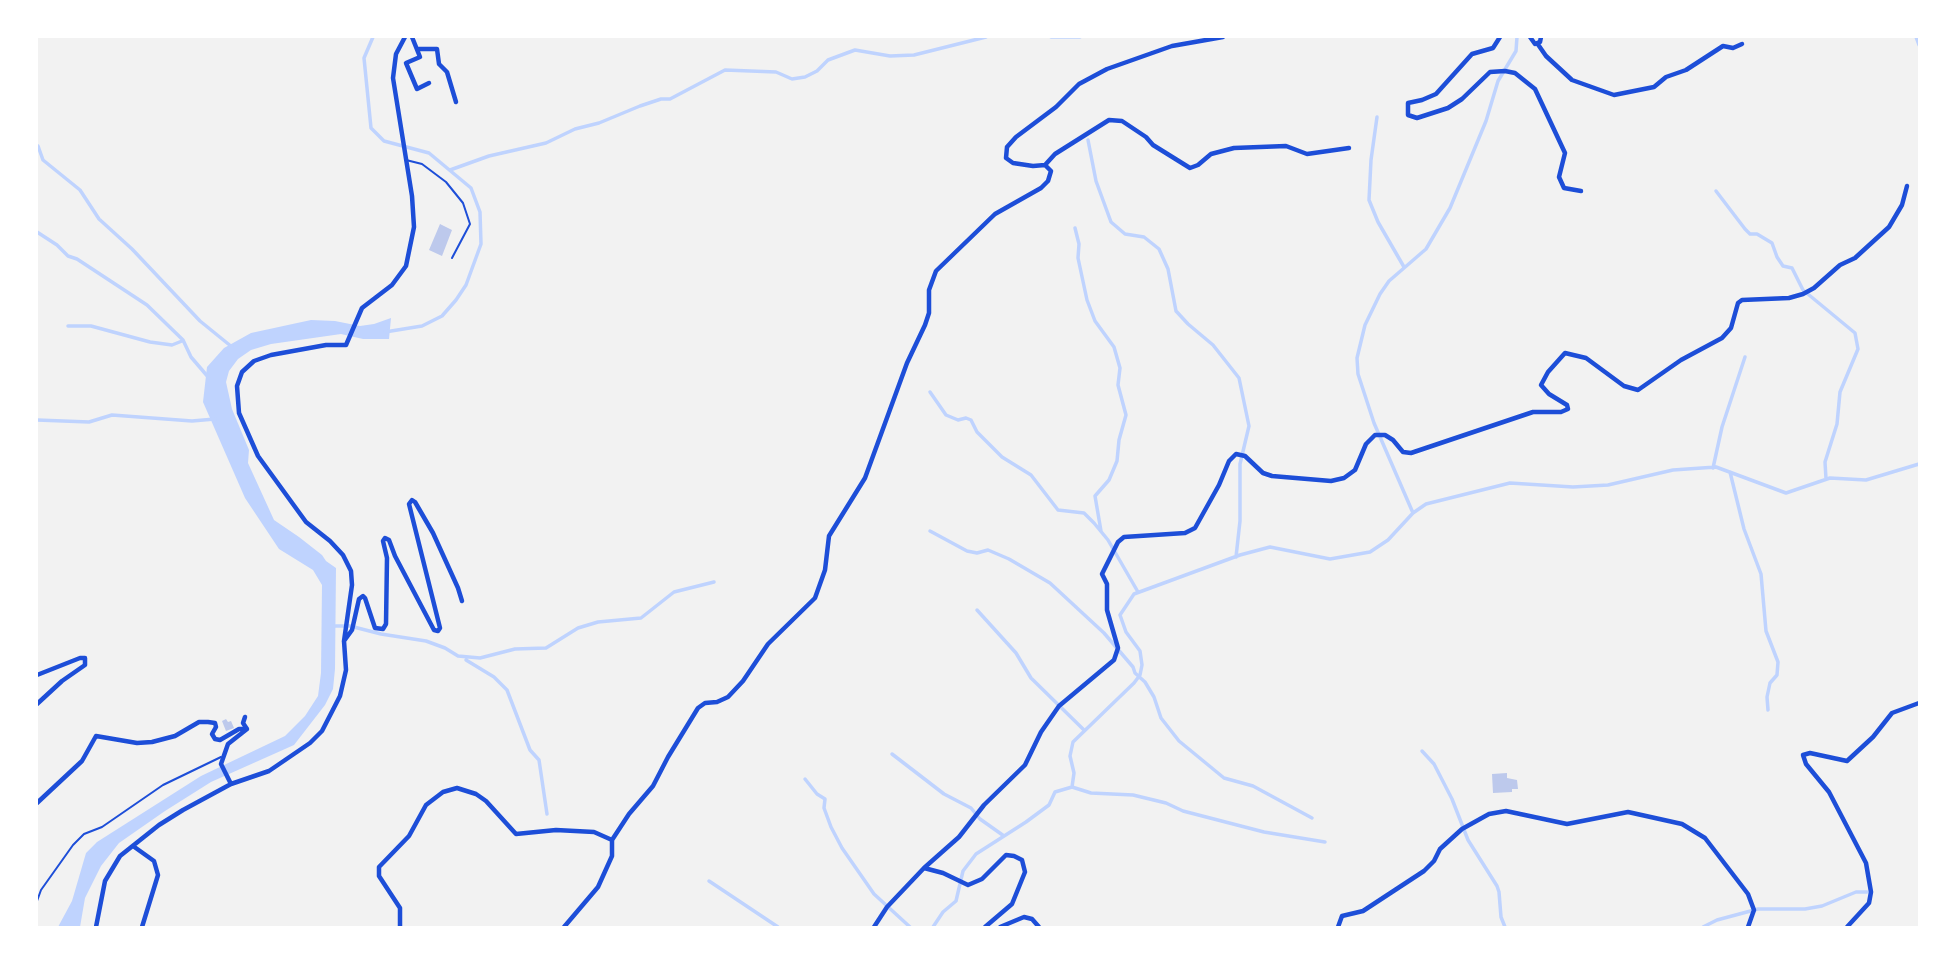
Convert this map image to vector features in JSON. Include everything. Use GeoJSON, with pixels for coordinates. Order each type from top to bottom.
{"type":"FeatureCollection","features":[{"type":"Feature","properties":{"kind":"street"},"geometry":{"type":"LineString","coordinates":[[96,927],[105,881],[113,864],[159,825],[230,781],[269,771],[310,743],[321,731],[340,696],[346,670],[344,640],[352,585],[351,571],[343,555],[306,522],[272,478],[246,431],[237,401],[237,386],[242,372],[254,361],[285,352],[326,345],[346,345],[362,308],[392,285],[406,266],[414,227],[393,78],[396,54],[405,37]]}},
{"type":"Feature","properties":{"kind":"street"},"geometry":{"type":"LineString","coordinates":[[412,37],[420,57],[406,63],[417,89],[429,83]]}},
{"type":"Feature","properties":{"kind":"street"},"geometry":{"type":"LineString","coordinates":[[1223,37],[1172,46],[1107,69],[1079,84],[1056,107],[1016,137],[1007,147],[1006,158],[1013,163],[1045,165],[1055,154],[1108,120],[1122,121],[1153,145],[1190,168],[1198,165],[1210,154],[1234,148],[1286,146],[1307,154],[1349,148]]}},
{"type":"Feature","properties":{"kind":"street"},"geometry":{"type":"LineString","coordinates":[[1500,37],[1493,48],[1472,54],[1436,94],[1408,103],[1408,115],[1417,118],[1448,108],[1462,99],[1490,72],[1515,73],[1535,89],[1565,153],[1559,177],[1564,188],[1581,191]]}},
{"type":"Feature","properties":{"kind":"street"},"geometry":{"type":"LineString","coordinates":[[1530,37],[1572,80],[1614,94],[1654,87],[1666,78],[1686,71],[1723,46],[1733,48],[1742,44]]}},
{"type":"Feature","properties":{"kind":"street"},"geometry":{"type":"LineString","coordinates":[[1537,43],[1541,37]]}},
{"type":"Feature","properties":{"kind":"street"},"geometry":{"type":"LineString","coordinates":[[417,49],[437,48],[439,64],[447,72],[456,102]]}},
{"type":"Feature","properties":{"kind":"street"},"geometry":{"type":"LineString","coordinates":[[564,927],[589,899],[603,878],[612,856],[612,840],[629,814],[653,786],[698,708],[705,703],[728,697],[743,681],[768,644],[815,598],[825,570],[829,536],[850,504],[874,455],[907,363],[925,325],[929,313],[929,290],[936,271],[995,214],[1041,188],[1048,181],[1051,171],[1045,165]]}},
{"type":"Feature","properties":{"kind":"street"},"geometry":{"type":"LineString","coordinates":[[874,927],[887,907],[923,868],[959,837],[984,805],[1025,765],[1041,732],[1059,706],[1110,664],[1118,653],[1107,610],[1107,584],[1102,574],[1118,542],[1124,537],[1185,533],[1195,528],[1219,485],[1228,461],[1236,454],[1245,456],[1263,473],[1272,476],[1331,481],[1344,478],[1355,470],[1366,444],[1375,435],[1385,435],[1393,440],[1403,453],[1411,453],[1533,412],[1561,412],[1567,409],[1567,405],[1549,394],[1542,384],[1564,353],[1586,358],[1624,386],[1638,390],[1681,360],[1721,338],[1731,328],[1738,303],[1742,300],[1803,295],[1840,265],[1855,258],[1889,227],[1902,205],[1908,186]]}},
{"type":"Feature","properties":{"kind":"street"},"geometry":{"type":"LineString","coordinates":[[344,640],[352,630],[359,598],[363,596],[375,628],[383,629],[386,624],[387,558],[383,541],[386,538],[434,630],[438,631],[440,628],[410,504],[412,500],[433,533],[462,601]]}},
{"type":"Feature","properties":{"kind":"street"},"geometry":{"type":"LineString","coordinates":[[37,675],[85,658],[85,665],[37,704]]}},
{"type":"Feature","properties":{"kind":"street"},"geometry":{"type":"LineString","coordinates":[[1847,927],[1869,903],[1871,892],[1866,863],[1829,792],[1806,764],[1803,755],[1810,753],[1847,761],[1873,737],[1892,713],[1919,703]]}},
{"type":"Feature","properties":{"kind":"street"},"geometry":{"type":"LineString","coordinates":[[245,717],[243,723],[247,729]]}},
{"type":"Feature","properties":{"kind":"street"},"geometry":{"type":"LineString","coordinates":[[37,803],[82,761],[96,736],[137,743],[152,742],[175,736],[199,722],[208,722],[215,723],[212,734],[219,740],[239,729],[247,729]]}},
{"type":"Feature","properties":{"kind":"street"},"geometry":{"type":"LineString","coordinates":[[230,781],[221,764],[223,756],[228,744],[247,729]]}},
{"type":"Feature","properties":{"kind":"street"},"geometry":{"type":"LineString","coordinates":[[400,927],[400,908],[380,876],[379,867],[409,836],[426,805],[443,792],[457,788],[476,794],[486,801],[516,834],[556,830],[594,832],[612,840]]}},
{"type":"Feature","properties":{"kind":"street"},"geometry":{"type":"LineString","coordinates":[[1338,927],[1342,916],[1363,911],[1424,871],[1434,861],[1440,849],[1462,829],[1489,814],[1506,811],[1567,824],[1628,812],[1682,824],[1705,838],[1748,894],[1754,910],[1748,927]]}},
{"type":"Feature","properties":{"kind":"street"},"geometry":{"type":"LineString","coordinates":[[133,846],[154,861],[158,875],[142,927]]}},
{"type":"Feature","properties":{"kind":"street"},"geometry":{"type":"LineString","coordinates":[[923,868],[943,873],[968,885],[982,879],[1006,855],[1021,860],[1025,872],[1012,904],[985,927]]}},
{"type":"Feature","properties":{"kind":"street"},"geometry":{"type":"LineString","coordinates":[[1000,927],[1024,916],[1032,919],[1039,927]]}},
{"type":"Feature","properties":{"kind":"lane"},"geometry":{"type":"LineString","coordinates":[[405,157],[422,164],[446,182],[463,203],[470,224],[453,258]]}},
{"type":"Feature","properties":{"kind":"lane"},"geometry":{"type":"LineString","coordinates":[[37,901],[41,890],[84,834],[102,827],[163,785],[223,756]]}},
{"type":"Feature","properties":{"kind":"water"},"geometry":{"type":"Polygon","coordinates":[[[391,318],[389,339],[363,339],[341,334],[271,344],[251,350],[238,359],[229,371],[226,382],[232,409],[249,450],[248,463],[274,520],[336,568],[335,669],[333,689],[325,705],[294,745],[211,782],[119,843],[101,866],[85,898],[80,927],[58,927],[72,901],[86,853],[97,842],[201,776],[285,736],[305,716],[318,696],[321,673],[322,585],[313,570],[279,549],[245,498],[203,402],[207,367],[224,348],[251,333],[311,320],[360,326],[391,318]]]}},
{"type":"Feature","properties":{"kind":"building"},"geometry":{"type":"Polygon","coordinates":[[[440,224],[452,230],[442,256],[429,250],[440,224]]]}},
{"type":"Feature","properties":{"kind":"building"},"geometry":{"type":"Polygon","coordinates":[[[222,721],[231,721],[234,728],[226,731],[222,721]]]}},
{"type":"Feature","properties":{"kind":"building"},"geometry":{"type":"Polygon","coordinates":[[[1507,773],[1507,778],[1517,780],[1518,789],[1493,793],[1492,774],[1507,773]]]}},
{"type":"Feature","properties":{"kind":"waterway"},"geometry":{"type":"LineString","coordinates":[[373,37],[364,58],[371,128],[384,141],[429,153],[471,188],[480,212],[481,244],[466,285],[456,300],[442,316],[422,326],[385,332]]}},
{"type":"Feature","properties":{"kind":"waterway"},"geometry":{"type":"LineString","coordinates":[[450,170],[489,156],[546,143],[575,129],[599,123],[661,99],[670,99],[725,70],[776,72],[792,79],[805,77],[817,71],[828,60],[855,50],[890,56],[914,55],[986,37]]}},
{"type":"Feature","properties":{"kind":"waterway"},"geometry":{"type":"LineString","coordinates":[[1051,37],[1080,37]]}},
{"type":"Feature","properties":{"kind":"waterway"},"geometry":{"type":"LineString","coordinates":[[1413,513],[1374,423],[1358,374],[1357,358],[1365,325],[1380,294],[1389,281],[1426,249],[1450,208],[1486,121],[1498,81],[1516,51],[1517,37]]}},
{"type":"Feature","properties":{"kind":"waterway"},"geometry":{"type":"LineString","coordinates":[[1916,37],[1919,45]]}},
{"type":"Feature","properties":{"kind":"waterway"},"geometry":{"type":"LineString","coordinates":[[1377,117],[1369,200],[1378,222],[1404,267]]}},
{"type":"Feature","properties":{"kind":"waterway"},"geometry":{"type":"LineString","coordinates":[[1088,140],[1096,181],[1111,222],[1125,234],[1144,237],[1159,249],[1168,269],[1176,311],[1213,345],[1239,378],[1249,426],[1240,464],[1240,521],[1236,557]]}},
{"type":"Feature","properties":{"kind":"waterway"},"geometry":{"type":"LineString","coordinates":[[38,146],[43,160],[80,190],[99,219],[132,249],[200,321],[232,347]]}},
{"type":"Feature","properties":{"kind":"waterway"},"geometry":{"type":"LineString","coordinates":[[1716,191],[1750,234],[1757,234],[1772,243],[1777,257],[1783,266],[1792,268],[1803,290],[1855,333],[1858,349],[1840,392],[1837,424],[1825,462],[1826,479]]}},
{"type":"Feature","properties":{"kind":"waterway"},"geometry":{"type":"LineString","coordinates":[[1075,228],[1087,300],[1095,321],[1114,347],[1120,368],[1118,385],[1126,415],[1117,461],[1109,480],[1095,496],[1101,531]]}},
{"type":"Feature","properties":{"kind":"waterway"},"geometry":{"type":"LineString","coordinates":[[37,232],[68,256],[77,259],[147,305],[183,340],[191,357],[209,378]]}},
{"type":"Feature","properties":{"kind":"waterway"},"geometry":{"type":"LineString","coordinates":[[68,326],[91,326],[150,342],[172,345],[182,341]]}},
{"type":"Feature","properties":{"kind":"waterway"},"geometry":{"type":"LineString","coordinates":[[1713,468],[1722,427],[1745,357]]}},
{"type":"Feature","properties":{"kind":"waterway"},"geometry":{"type":"LineString","coordinates":[[930,392],[946,415],[958,420],[971,420],[977,432],[1002,457],[1031,475],[1058,510],[1084,513],[1108,540],[1138,592]]}},
{"type":"Feature","properties":{"kind":"waterway"},"geometry":{"type":"LineString","coordinates":[[37,420],[89,422],[112,415],[192,421],[215,419]]}},
{"type":"Feature","properties":{"kind":"waterway"},"geometry":{"type":"LineString","coordinates":[[933,927],[943,912],[956,901],[963,871],[976,854],[1049,805],[1055,792],[1072,787],[1074,773],[1070,756],[1073,742],[1140,675],[1140,651],[1126,632],[1120,615],[1134,594],[1240,555],[1270,547],[1330,559],[1370,552],[1388,540],[1413,513],[1426,504],[1510,483],[1573,487],[1608,485],[1673,470],[1716,467],[1786,493],[1830,478],[1866,480],[1919,464]]}},
{"type":"Feature","properties":{"kind":"waterway"},"geometry":{"type":"LineString","coordinates":[[1730,472],[1744,529],[1761,574],[1766,631],[1778,662],[1777,675],[1770,683],[1767,697],[1768,710]]}},
{"type":"Feature","properties":{"kind":"waterway"},"geometry":{"type":"LineString","coordinates":[[930,531],[967,551],[977,553],[988,550],[1009,559],[1050,583],[1104,633],[1133,667],[1154,697],[1161,718],[1179,741],[1224,778],[1253,786],[1312,818]]}},
{"type":"Feature","properties":{"kind":"waterway"},"geometry":{"type":"LineString","coordinates":[[332,626],[350,626],[426,641],[458,656],[480,658],[515,649],[546,648],[578,628],[598,622],[641,618],[674,592],[714,582]]}},
{"type":"Feature","properties":{"kind":"waterway"},"geometry":{"type":"LineString","coordinates":[[977,610],[1016,653],[1031,678],[1084,730]]}},
{"type":"Feature","properties":{"kind":"waterway"},"geometry":{"type":"LineString","coordinates":[[466,660],[494,677],[507,690],[530,750],[539,760],[547,814]]}},
{"type":"Feature","properties":{"kind":"waterway"},"geometry":{"type":"LineString","coordinates":[[1422,751],[1434,764],[1452,799],[1468,840],[1497,886],[1505,927]]}},
{"type":"Feature","properties":{"kind":"waterway"},"geometry":{"type":"LineString","coordinates":[[892,754],[944,794],[971,808],[980,819],[1004,836]]}},
{"type":"Feature","properties":{"kind":"waterway"},"geometry":{"type":"LineString","coordinates":[[805,779],[817,794],[825,799],[824,808],[831,827],[874,894],[910,927]]}},
{"type":"Feature","properties":{"kind":"waterway"},"geometry":{"type":"LineString","coordinates":[[1072,787],[1091,793],[1133,795],[1264,832],[1325,842]]}},
{"type":"Feature","properties":{"kind":"waterway"},"geometry":{"type":"LineString","coordinates":[[709,881],[778,927]]}},
{"type":"Feature","properties":{"kind":"waterway"},"geometry":{"type":"LineString","coordinates":[[1703,927],[1717,920],[1758,909],[1805,909],[1822,906],[1856,892],[1867,892]]}}]}
